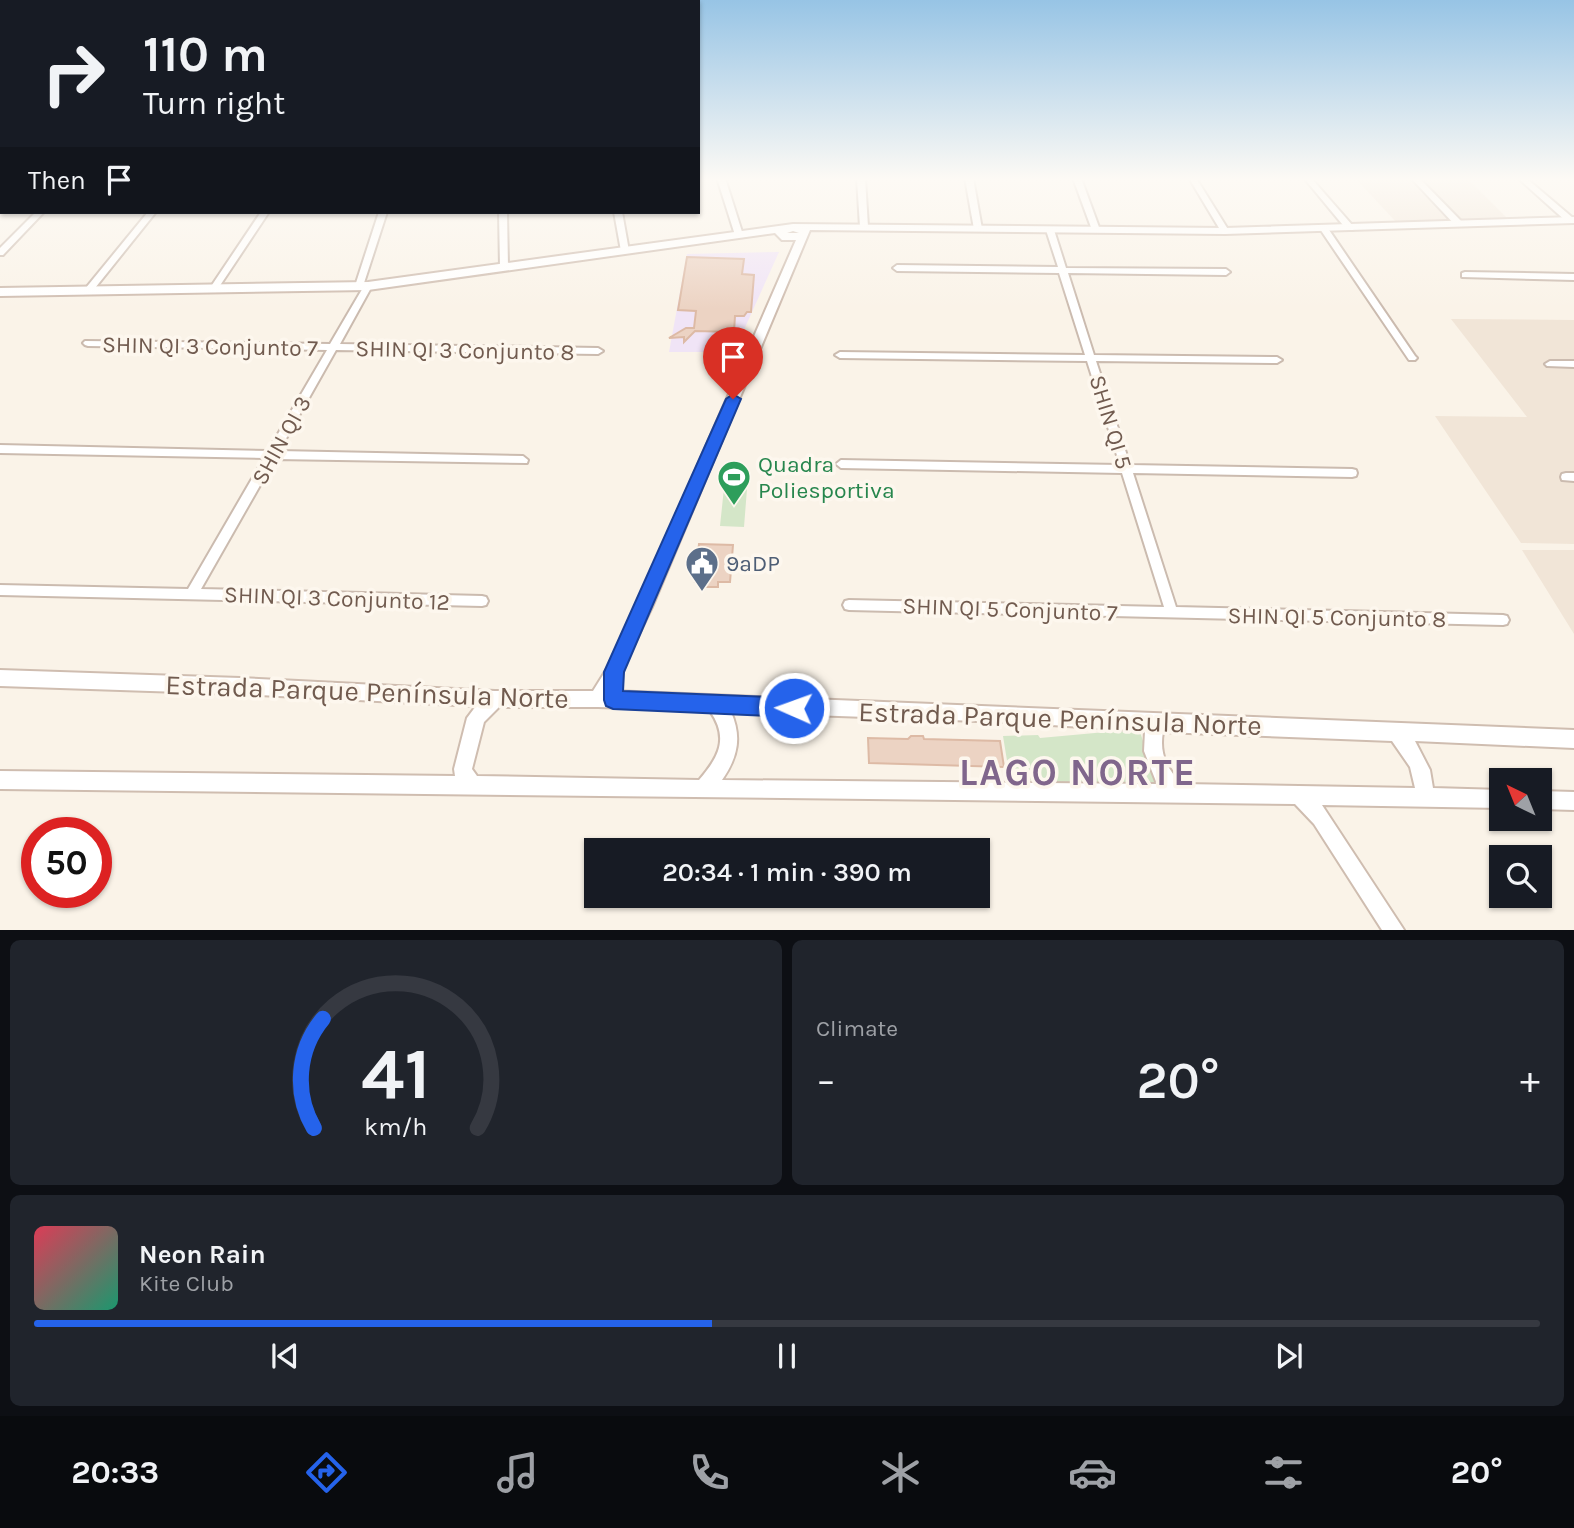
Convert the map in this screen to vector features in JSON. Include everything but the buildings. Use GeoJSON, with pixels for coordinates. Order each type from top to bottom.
{"type":"FeatureCollection","features":[{"type":"Feature","properties":{"kind":"street"},"geometry":{"type":"LineString","coordinates":[[0,253],[31,221]]}},
{"type":"Feature","properties":{"kind":"street"},"geometry":{"type":"LineString","coordinates":[[88,291],[144,221]]}},
{"type":"Feature","properties":{"kind":"street"},"geometry":{"type":"LineString","coordinates":[[214,288],[259,221]]}},
{"type":"Feature","properties":{"kind":"street","name":"SHIN QI 3"},"geometry":{"type":"LineString","coordinates":[[192,594],[332,348],[363,286],[380,221]]}},
{"type":"Feature","properties":{"kind":"street"},"geometry":{"type":"LineString","coordinates":[[503,221],[505,267]]}},
{"type":"Feature","properties":{"kind":"street"},"geometry":{"type":"LineString","coordinates":[[620,221],[625,251]]}},
{"type":"Feature","properties":{"kind":"street"},"geometry":{"type":"LineString","coordinates":[[739,221],[744,235]]}},
{"type":"Feature","properties":{"kind":"street"},"geometry":{"type":"LineString","coordinates":[[863,221],[863,227]]}},
{"type":"Feature","properties":{"kind":"street"},"geometry":{"type":"LineString","coordinates":[[977,221],[978,229]]}},
{"type":"Feature","properties":{"kind":"street"},"geometry":{"type":"LineString","coordinates":[[1093,221],[1096,230]]}},
{"type":"Feature","properties":{"kind":"street"},"geometry":{"type":"LineString","coordinates":[[1219,221],[1225,231]]}},
{"type":"Feature","properties":{"kind":"street"},"geometry":{"type":"LineString","coordinates":[[1344,221],[1350,228]]}},
{"type":"Feature","properties":{"kind":"street"},"geometry":{"type":"LineString","coordinates":[[0,292],[363,286],[744,235],[801,233],[847,227],[1225,231],[1532,221]]}},
{"type":"Feature","properties":{"kind":"street"},"geometry":{"type":"LineString","coordinates":[[1324,229],[1412,358]]}},
{"type":"Feature","properties":{"kind":"street","name":"SHIN QI 5"},"geometry":{"type":"LineString","coordinates":[[1050,230],[1172,613]]}},
{"type":"Feature","properties":{"kind":"street"},"geometry":{"type":"LineString","coordinates":[[606,699],[614,672],[794,256],[801,233]]}},
{"type":"Feature","properties":{"kind":"street"},"geometry":{"type":"LineString","coordinates":[[783,234],[794,256]]}},
{"type":"Feature","properties":{"kind":"street"},"geometry":{"type":"LineString","coordinates":[[897,268],[1226,272]]}},
{"type":"Feature","properties":{"kind":"street"},"geometry":{"type":"LineString","coordinates":[[1465,275],[1574,277]]}},
{"type":"Feature","properties":{"kind":"street","name":"SHIN QI 3 Conjunto 7"},"geometry":{"type":"LineString","coordinates":[[88,343],[332,348]]}},
{"type":"Feature","properties":{"kind":"street","name":"SHIN QI 3 Conjunto 8"},"geometry":{"type":"LineString","coordinates":[[332,348],[598,351]]}},
{"type":"Feature","properties":{"kind":"street"},"geometry":{"type":"LineString","coordinates":[[840,355],[1277,360]]}},
{"type":"Feature","properties":{"kind":"street"},"geometry":{"type":"LineString","coordinates":[[1550,364],[1574,364]]}},
{"type":"Feature","properties":{"kind":"street"},"geometry":{"type":"LineString","coordinates":[[0,449],[523,460]]}},
{"type":"Feature","properties":{"kind":"street"},"geometry":{"type":"LineString","coordinates":[[841,464],[1352,473]]}},
{"type":"Feature","properties":{"kind":"street","name":"SHIN QI 3 Conjunto 12"},"geometry":{"type":"LineString","coordinates":[[0,590],[482,601]]}},
{"type":"Feature","properties":{"kind":"street","name":"SHIN QI 5 Conjunto 7"},"geometry":{"type":"LineString","coordinates":[[849,605],[1172,613]]}},
{"type":"Feature","properties":{"kind":"street","name":"SHIN QI 5 Conjunto 8"},"geometry":{"type":"LineString","coordinates":[[1172,613],[1503,620]]}},
{"type":"Feature","properties":{"kind":"street","name":"Estrada Parque Península Norte"},"geometry":{"type":"LineString","coordinates":[[0,678],[240,686],[495,699],[606,699],[1005,714],[1157,723],[1574,739]]}},
{"type":"Feature","properties":{"kind":"street"},"geometry":{"type":"LineString","coordinates":[[472,785],[464,776],[463,769],[476,718],[495,699]]}},
{"type":"Feature","properties":{"kind":"street"},"geometry":{"type":"LineString","coordinates":[[705,787],[724,763],[729,744],[727,719],[716,705]]}},
{"type":"Feature","properties":{"kind":"street"},"geometry":{"type":"LineString","coordinates":[[1157,723],[1152,734],[1153,753],[1163,778],[1176,792]]}},
{"type":"Feature","properties":{"kind":"street"},"geometry":{"type":"LineString","coordinates":[[1396,732],[1417,758],[1422,773],[1424,797]]}},
{"type":"Feature","properties":{"kind":"street"},"geometry":{"type":"LineString","coordinates":[[0,779],[1176,792],[1489,799]]}},
{"type":"Feature","properties":{"kind":"street"},"geometry":{"type":"LineString","coordinates":[[1300,796],[1321,817],[1394,929]]}},
{"type":"Feature","properties":{"kind":"street"},"geometry":{"type":"LineString","coordinates":[[1321,817],[1327,796]]}},
{"type":"Feature","properties":{"kind":"street"},"geometry":{"type":"LineString","coordinates":[[1552,800],[1574,801]]}},
{"type":"Feature","properties":{"kind":"shaded area"},"geometry":{"type":"Polygon","coordinates":[[[1396,221],[1441,221],[1397,223],[1396,221]]]}},
{"type":"Feature","properties":{"kind":"shaded area"},"geometry":{"type":"Polygon","coordinates":[[[779,252],[734,352],[669,352],[687,254],[779,252]]]}},
{"type":"Feature","properties":{"kind":"shaded area"},"geometry":{"type":"Polygon","coordinates":[[[1451,319],[1574,320],[1574,544],[1521,543],[1435,416],[1527,417],[1451,319]]]}},
{"type":"Feature","properties":{"kind":"shaded area"},"geometry":{"type":"Polygon","coordinates":[[[1522,550],[1574,550],[1574,634],[1522,550]]]}},
{"type":"Feature","properties":{"kind":"green space","name":"Quadra Poliesportiva"},"geometry":{"type":"Polygon","coordinates":[[[724,488],[747,489],[744,527],[720,526],[724,488]]]}},
{"type":"Feature","properties":{"kind":"green space"},"geometry":{"type":"Polygon","coordinates":[[[1139,729],[1159,789],[1010,779],[1003,736],[1038,735],[1040,738],[1139,729]]]}},
{"type":"Feature","properties":{"kind":"place","name":"Quadra Poliesportiva"},"geometry":{"type":"Point","coordinates":[734,507]}},
{"type":"Feature","properties":{"kind":"place","name":"9ªDP"},"geometry":{"type":"Point","coordinates":[702,593]}},
{"type":"Feature","properties":{"kind":"district","name":"LAGO NORTE"},"geometry":{"type":"Point","coordinates":[1078,772]}},
{"type":"Feature","properties":{"kind":"route"},"geometry":{"type":"LineString","coordinates":[[733,399],[614,672],[613,700],[794,708]]}}]}
